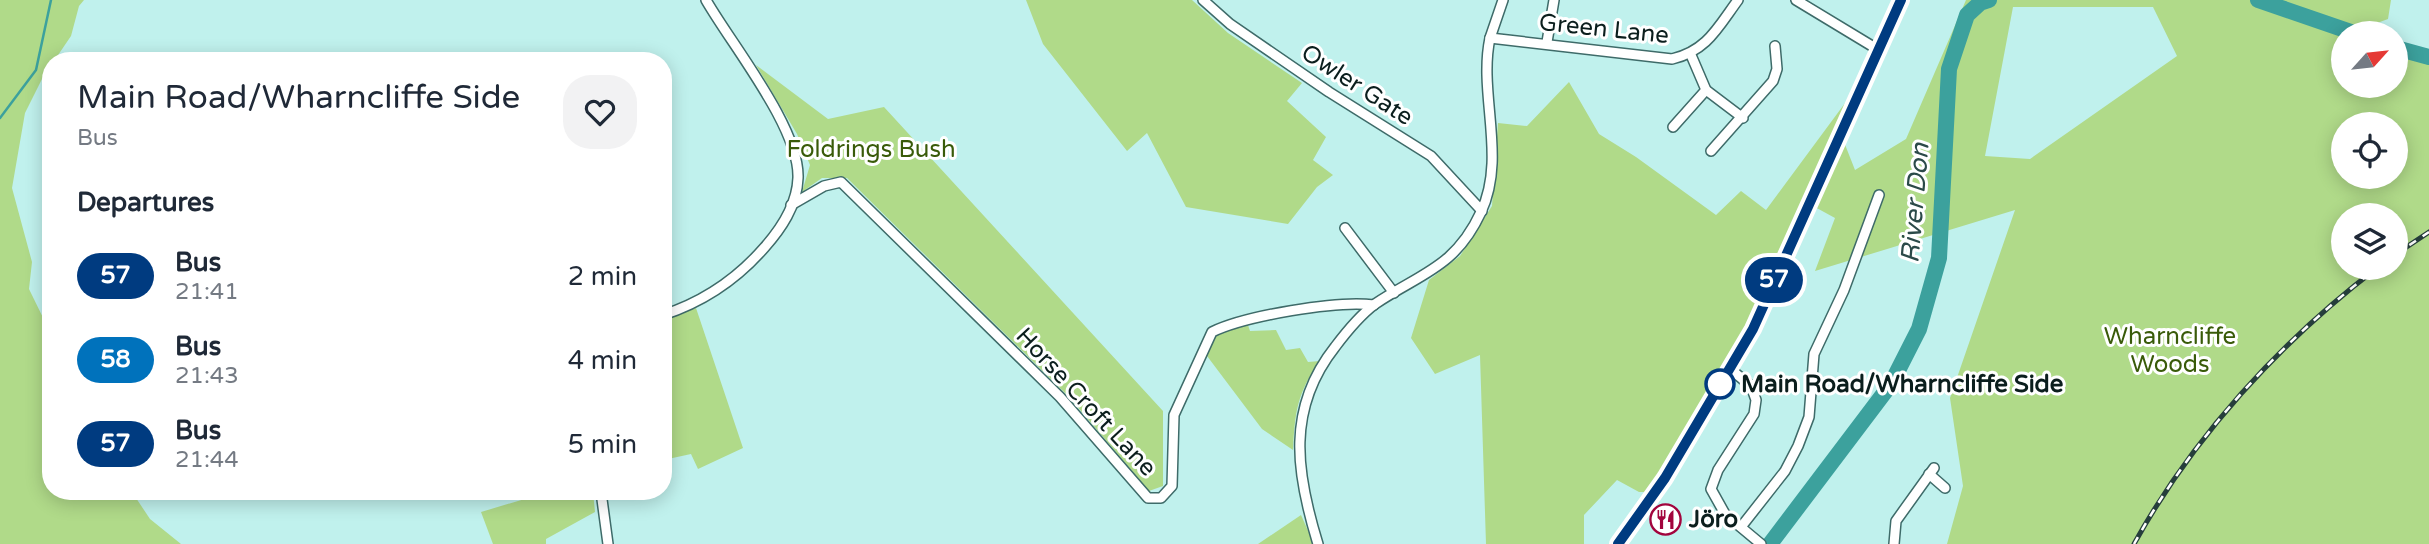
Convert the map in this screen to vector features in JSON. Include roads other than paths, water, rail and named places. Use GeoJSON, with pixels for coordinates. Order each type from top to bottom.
{"type":"FeatureCollection","features":[{"type":"Feature","properties":{"kind":"main road"},"geometry":{"type":"LineString","coordinates":[[1618,544],[1665,478],[1753,329],[1877,48],[1901,0]]}},
{"type":"Feature","properties":{"kind":"street"},"geometry":{"type":"LineString","coordinates":[[672,311],[721,289],[751,263],[786,223],[798,178],[792,144],[778,114],[706,0]]}},
{"type":"Feature","properties":{"kind":"street","name":"Owler Gate"},"geometry":{"type":"LineString","coordinates":[[1203,0],[1230,24],[1329,92],[1431,156],[1482,211]]}},
{"type":"Feature","properties":{"kind":"street"},"geometry":{"type":"LineString","coordinates":[[1318,544],[1303,497],[1300,452],[1305,398],[1324,361],[1352,325],[1374,305],[1439,267],[1464,241],[1482,211],[1490,182],[1492,126],[1485,62],[1503,0]]}},
{"type":"Feature","properties":{"kind":"street"},"geometry":{"type":"LineString","coordinates":[[1547,42],[1554,0]]}},
{"type":"Feature","properties":{"kind":"street","name":"Green Lane"},"geometry":{"type":"LineString","coordinates":[[1490,38],[1547,42],[1672,58],[1691,55],[1703,46],[1738,0]]}},
{"type":"Feature","properties":{"kind":"street"},"geometry":{"type":"LineString","coordinates":[[1796,0],[1877,48]]}},
{"type":"Feature","properties":{"kind":"street"},"geometry":{"type":"LineString","coordinates":[[1711,152],[1773,81],[1777,69],[1775,46]]}},
{"type":"Feature","properties":{"kind":"street"},"geometry":{"type":"LineString","coordinates":[[1691,55],[1706,90],[1743,118]]}},
{"type":"Feature","properties":{"kind":"street"},"geometry":{"type":"LineString","coordinates":[[1673,128],[1706,90]]}},
{"type":"Feature","properties":{"kind":"street","name":"Horse Croft Lane"},"geometry":{"type":"LineString","coordinates":[[791,205],[824,186],[841,182],[1060,397],[1148,498],[1161,498],[1172,486],[1174,415],[1212,332],[1248,320],[1292,312],[1357,303],[1374,305]]}},
{"type":"Feature","properties":{"kind":"street"},"geometry":{"type":"LineString","coordinates":[[1744,531],[1785,471],[1798,446],[1809,417],[1814,354],[1844,290],[1879,195]]}},
{"type":"Feature","properties":{"kind":"street"},"geometry":{"type":"LineString","coordinates":[[1345,228],[1394,293]]}},
{"type":"Feature","properties":{"kind":"street"},"geometry":{"type":"LineString","coordinates":[[1729,368],[1751,386],[1756,400],[1754,414],[1718,470],[1712,489],[1725,514],[1761,544]]}},
{"type":"Feature","properties":{"kind":"street"},"geometry":{"type":"LineString","coordinates":[[1894,544],[1896,521],[1932,471],[1945,488]]}},
{"type":"Feature","properties":{"kind":"street"},"geometry":{"type":"LineString","coordinates":[[602,500],[608,544]]}},
{"type":"Feature","properties":{"kind":"waterway"},"geometry":{"type":"LineString","coordinates":[[0,118],[36,70],[51,0]]}},
{"type":"Feature","properties":{"kind":"waterway","name":"River Don"},"geometry":{"type":"LineString","coordinates":[[1770,544],[1891,384],[1919,329],[1939,258],[1949,69],[1967,15],[1980,3],[1989,0]]}},
{"type":"Feature","properties":{"kind":"waterway","name":"River Don"},"geometry":{"type":"LineString","coordinates":[[2258,0],[2331,25]]}},
{"type":"Feature","properties":{"kind":"waterway","name":"River Don"},"geometry":{"type":"LineString","coordinates":[[2408,51],[2429,57]]}},
{"type":"Feature","properties":{"kind":"railway"},"geometry":{"type":"LineString","coordinates":[[2408,246],[2429,232]]}},
{"type":"Feature","properties":{"kind":"railway"},"geometry":{"type":"LineString","coordinates":[[2134,544],[2183,466],[2241,394],[2306,327],[2362,280]]}},
{"type":"Feature","properties":{"kind":"place","name":"Main Road/Wharncliffe Side"},"geometry":{"type":"Point","coordinates":[1720,384]}},
{"type":"Feature","properties":{"kind":"place","name":"Jöro"},"geometry":{"type":"Point","coordinates":[1666,519]}},
{"type":"Feature","properties":{"kind":"park label","name":"Foldrings Bush"},"geometry":{"type":"Point","coordinates":[871,149]}},
{"type":"Feature","properties":{"kind":"park label","name":"Wharncliffe Woods"},"geometry":{"type":"Point","coordinates":[2170,350]}}]}
